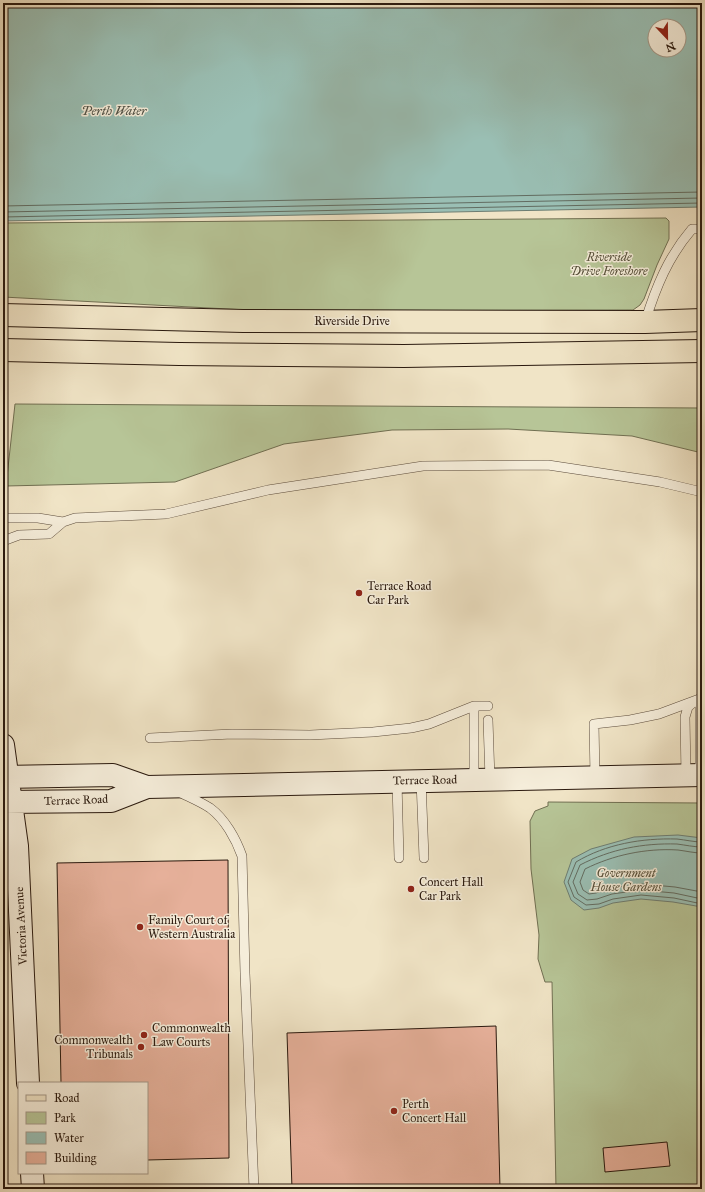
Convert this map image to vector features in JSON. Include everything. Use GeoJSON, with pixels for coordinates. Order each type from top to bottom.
{"type":"FeatureCollection","features":[{"type":"Feature","properties":{"kind":"main road","name":"Riverside Drive"},"geometry":{"type":"LineString","coordinates":[[3,315],[243,321],[645,322],[702,320]]}},
{"type":"Feature","properties":{"kind":"main road"},"geometry":{"type":"LineString","coordinates":[[3,350],[179,354],[404,356],[702,351]]}},
{"type":"Feature","properties":{"kind":"street","name":"Victoria Avenue"},"geometry":{"type":"LineString","coordinates":[[3,745],[7,802],[17,846],[28,1082]]}},
{"type":"Feature","properties":{"kind":"street","name":"Terrace Road"},"geometry":{"type":"LineString","coordinates":[[5,777],[112,775],[147,787]]}},
{"type":"Feature","properties":{"kind":"street","name":"Terrace Road"},"geometry":{"type":"LineString","coordinates":[[7,802],[111,801],[147,787],[169,786],[696,775]]}},
{"type":"Feature","properties":{"kind":"street"},"geometry":{"type":"LineString","coordinates":[[32,1174],[33,1189]]}},
{"type":"Feature","properties":{"kind":"lane"},"geometry":{"type":"LineString","coordinates":[[645,322],[668,261],[682,240],[692,229],[702,229]]}},
{"type":"Feature","properties":{"kind":"lane"},"geometry":{"type":"LineString","coordinates":[[3,541],[19,535],[49,534],[62,522],[75,518],[166,514],[268,490],[423,466],[548,465],[660,482],[702,492]]}},
{"type":"Feature","properties":{"kind":"lane"},"geometry":{"type":"LineString","coordinates":[[3,518],[38,518],[62,522]]}},
{"type":"Feature","properties":{"kind":"lane"},"geometry":{"type":"LineString","coordinates":[[595,776],[594,724],[630,720],[659,714],[699,699]]}},
{"type":"Feature","properties":{"kind":"lane"},"geometry":{"type":"LineString","coordinates":[[696,775],[699,699]]}},
{"type":"Feature","properties":{"kind":"lane"},"geometry":{"type":"LineString","coordinates":[[696,775],[686,717],[688,707],[699,699]]}},
{"type":"Feature","properties":{"kind":"lane"},"geometry":{"type":"LineString","coordinates":[[150,738],[232,734],[310,735],[373,732],[411,728],[429,724],[474,706],[488,706]]}},
{"type":"Feature","properties":{"kind":"lane"},"geometry":{"type":"LineString","coordinates":[[474,706],[482,779]]}},
{"type":"Feature","properties":{"kind":"lane"},"geometry":{"type":"LineString","coordinates":[[482,779],[488,720]]}},
{"type":"Feature","properties":{"kind":"lane"},"geometry":{"type":"LineString","coordinates":[[421,780],[424,858]]}},
{"type":"Feature","properties":{"kind":"lane"},"geometry":{"type":"LineString","coordinates":[[397,781],[398,858]]}},
{"type":"Feature","properties":{"kind":"lane"},"geometry":{"type":"LineString","coordinates":[[169,786],[210,808],[218,816],[237,842],[242,856],[244,973],[254,1189]]}},
{"type":"Feature","properties":{"kind":"green space","name":"Riverside Drive Foreshore"},"geometry":{"type":"Polygon","coordinates":[[[666,218],[669,221],[669,239],[644,299],[640,305],[633,310],[266,311],[3,297],[3,223],[666,218]]]}},
{"type":"Feature","properties":{"kind":"green space"},"geometry":{"type":"Polygon","coordinates":[[[15,404],[702,408],[702,453],[632,436],[508,429],[392,430],[284,444],[175,482],[6,486],[15,404]]]}},
{"type":"Feature","properties":{"kind":"green space","name":"Government House Gardens"},"geometry":{"type":"Polygon","coordinates":[[[548,802],[702,803],[702,1189],[556,1189],[552,982],[545,982],[538,959],[539,935],[531,869],[530,821],[535,811],[548,806],[548,802]]]}},
{"type":"Feature","properties":{"kind":"water","name":"Perth Water"},"geometry":{"type":"Polygon","coordinates":[[[3,3],[702,3],[702,207],[3,221],[3,3]]]}},
{"type":"Feature","properties":{"kind":"water"},"geometry":{"type":"Polygon","coordinates":[[[678,835],[702,838],[702,907],[641,899],[613,903],[599,908],[584,910],[571,900],[564,882],[572,859],[591,849],[634,837],[678,835]]]}},
{"type":"Feature","properties":{"kind":"building","name":"Commonwealth Law Courts"},"geometry":{"type":"Polygon","coordinates":[[[228,860],[229,1158],[148,1160],[148,1082],[61,1082],[57,863],[228,860]]]}},
{"type":"Feature","properties":{"kind":"building","name":"Perth Concert Hall"},"geometry":{"type":"Polygon","coordinates":[[[496,1026],[500,1189],[292,1189],[287,1033],[496,1026]]]}},
{"type":"Feature","properties":{"kind":"building"},"geometry":{"type":"Polygon","coordinates":[[[667,1142],[670,1166],[605,1172],[603,1148],[667,1142]]]}},
{"type":"Feature","properties":{"kind":"place","name":"Terrace Road Car Park"},"geometry":{"type":"Point","coordinates":[359,593]}},
{"type":"Feature","properties":{"kind":"place","name":"Concert Hall Car Park"},"geometry":{"type":"Point","coordinates":[411,889]}},
{"type":"Feature","properties":{"kind":"place","name":"Family Court of Western Australia"},"geometry":{"type":"Point","coordinates":[140,927]}},
{"type":"Feature","properties":{"kind":"place","name":"Commonwealth Law Courts"},"geometry":{"type":"Point","coordinates":[144,1035]}},
{"type":"Feature","properties":{"kind":"place","name":"Commonwealth Tribunals"},"geometry":{"type":"Point","coordinates":[141,1047]}},
{"type":"Feature","properties":{"kind":"place","name":"Perth Concert Hall"},"geometry":{"type":"Point","coordinates":[394,1111]}}]}
